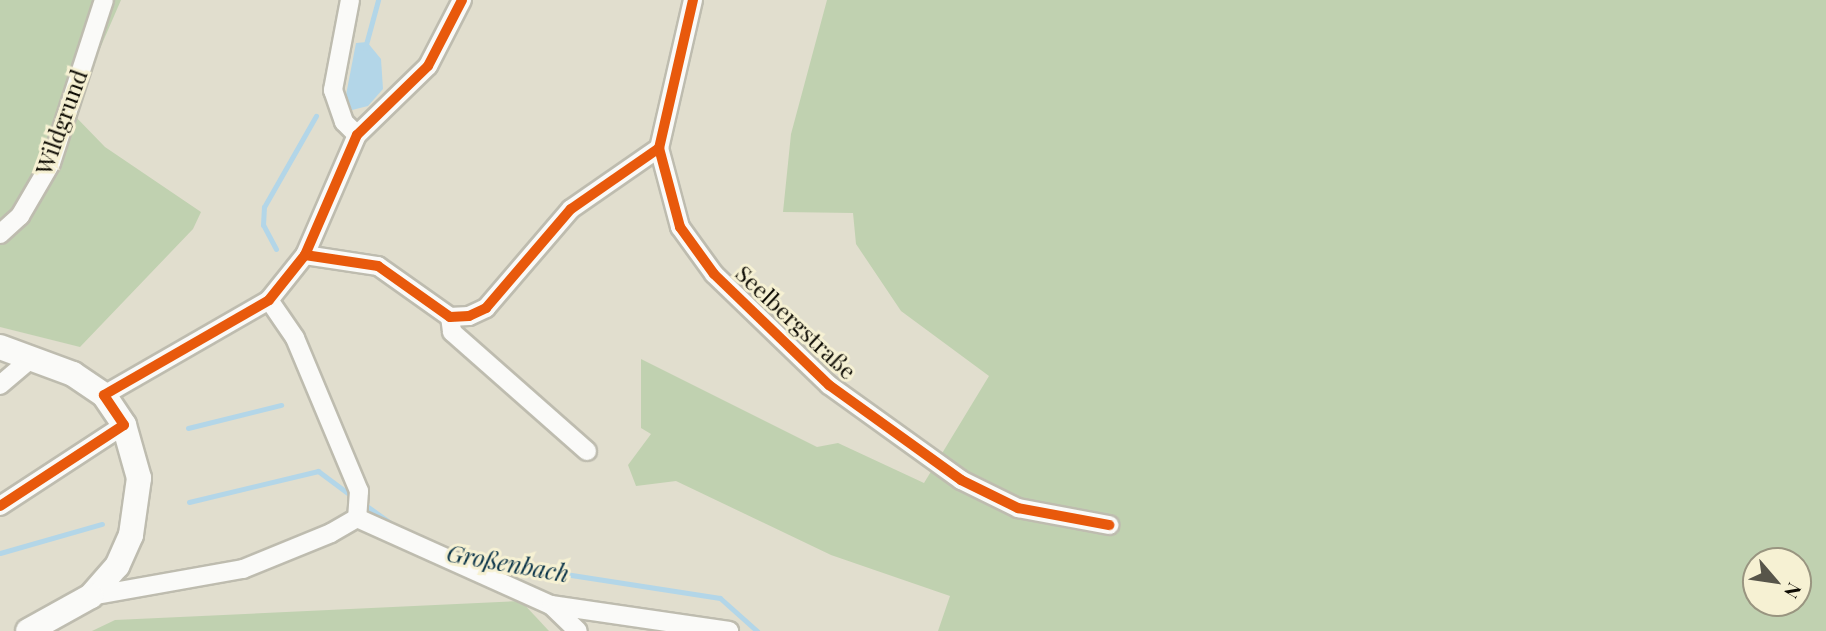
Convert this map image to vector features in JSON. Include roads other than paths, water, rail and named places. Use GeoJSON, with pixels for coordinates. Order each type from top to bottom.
{"type":"FeatureCollection","features":[{"type":"Feature","properties":{"kind":"main road"},"geometry":{"type":"LineString","coordinates":[[0,347],[73,374],[104,395],[124,425],[139,478],[138,507],[117,566],[91,596],[28,631]]}},
{"type":"Feature","properties":{"kind":"street","name":"Wildgrund"},"geometry":{"type":"LineString","coordinates":[[0,234],[20,216],[51,163],[104,0]]}},
{"type":"Feature","properties":{"kind":"street"},"geometry":{"type":"LineString","coordinates":[[350,0],[333,90],[344,122],[357,135]]}},
{"type":"Feature","properties":{"kind":"street"},"geometry":{"type":"LineString","coordinates":[[104,395],[269,300],[305,255],[357,135],[428,66],[462,0]]}},
{"type":"Feature","properties":{"kind":"street","name":"Seelbergstraße"},"geometry":{"type":"LineString","coordinates":[[693,0],[659,148],[680,227],[714,274],[829,385],[961,480],[1018,508],[1109,525]]}},
{"type":"Feature","properties":{"kind":"street"},"geometry":{"type":"LineString","coordinates":[[305,255],[378,266],[450,317],[469,316],[486,308],[571,209],[659,148]]}},
{"type":"Feature","properties":{"kind":"street"},"geometry":{"type":"LineString","coordinates":[[269,300],[295,338],[350,468],[359,491],[357,518]]}},
{"type":"Feature","properties":{"kind":"street"},"geometry":{"type":"LineString","coordinates":[[450,317],[452,331],[587,451]]}},
{"type":"Feature","properties":{"kind":"street"},"geometry":{"type":"LineString","coordinates":[[0,385],[33,357]]}},
{"type":"Feature","properties":{"kind":"street"},"geometry":{"type":"LineString","coordinates":[[0,506],[124,425]]}},
{"type":"Feature","properties":{"kind":"street"},"geometry":{"type":"LineString","coordinates":[[91,596],[243,569],[331,533],[357,518]]}},
{"type":"Feature","properties":{"kind":"street"},"geometry":{"type":"LineString","coordinates":[[357,518],[551,605],[729,631]]}},
{"type":"Feature","properties":{"kind":"street"},"geometry":{"type":"LineString","coordinates":[[551,605],[578,631]]}},
{"type":"Feature","properties":{"kind":"water"},"geometry":{"type":"Polygon","coordinates":[[[367,42],[381,59],[383,89],[368,106],[352,110],[346,95],[356,43],[367,42]]]}},
{"type":"Feature","properties":{"kind":"waterway"},"geometry":{"type":"LineString","coordinates":[[365,48],[378,0]]}},
{"type":"Feature","properties":{"kind":"waterway"},"geometry":{"type":"LineString","coordinates":[[276,249],[263,225],[264,207],[316,116]]}},
{"type":"Feature","properties":{"kind":"waterway"},"geometry":{"type":"LineString","coordinates":[[188,428],[281,405]]}},
{"type":"Feature","properties":{"kind":"waterway","name":"Großenbach"},"geometry":{"type":"LineString","coordinates":[[189,502],[318,471],[353,497]]}},
{"type":"Feature","properties":{"kind":"waterway","name":"Großenbach"},"geometry":{"type":"LineString","coordinates":[[361,502],[396,527]]}},
{"type":"Feature","properties":{"kind":"waterway"},"geometry":{"type":"LineString","coordinates":[[0,553],[102,524]]}},
{"type":"Feature","properties":{"kind":"waterway","name":"Großenbach"},"geometry":{"type":"LineString","coordinates":[[468,559],[720,598],[757,631]]}}]}
